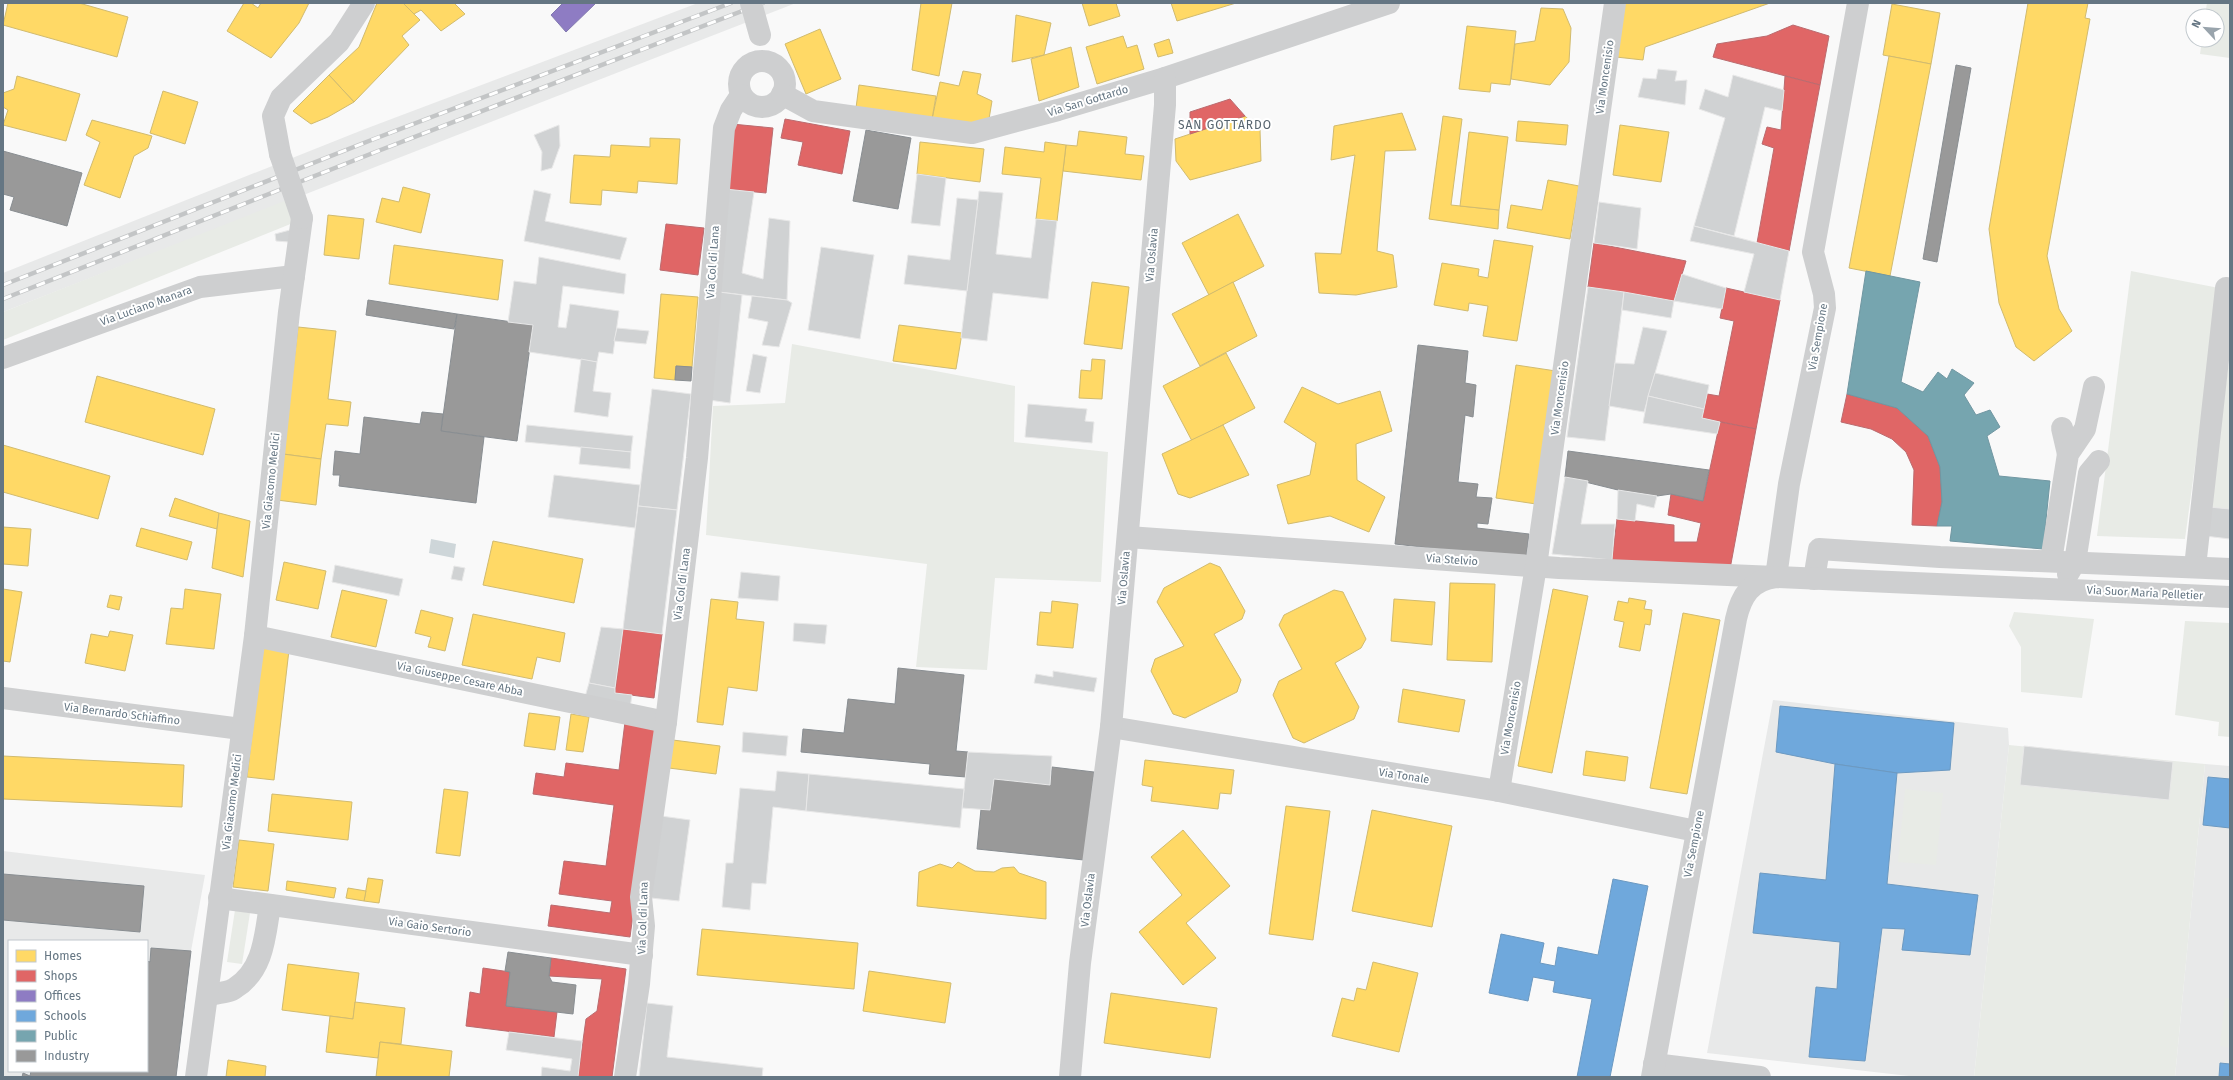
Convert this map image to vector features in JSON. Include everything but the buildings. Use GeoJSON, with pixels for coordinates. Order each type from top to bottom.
{"type":"FeatureCollection","features":[{"type":"Feature","properties":{"kind":"street","name":"Via Giacomo Medici"},"geometry":{"type":"LineString","coordinates":[[196,1077],[208,995],[241,729],[255,636],[294,276],[302,218],[280,154],[273,116],[281,98],[340,42],[364,3]]}},
{"type":"Feature","properties":{"kind":"street"},"geometry":{"type":"LineString","coordinates":[[751,3],[760,35],[757,62]]}},
{"type":"Feature","properties":{"kind":"street","name":"Via San Gottardo"},"geometry":{"type":"LineString","coordinates":[[782,94],[813,111],[972,133],[1058,110],[1165,78],[1390,3]]}},
{"type":"Feature","properties":{"kind":"street","name":"Via Moncenisio"},"geometry":{"type":"LineString","coordinates":[[1499,791],[1536,566],[1615,3]]}},
{"type":"Feature","properties":{"kind":"street","name":"Via Sempione"},"geometry":{"type":"LineString","coordinates":[[1776,577],[1789,484],[1825,308],[1824,294],[1813,252],[1858,3]]}},
{"type":"Feature","properties":{"kind":"street"},"geometry":{"type":"LineString","coordinates":[[757,62],[769,63],[781,72],[784,80],[782,94],[778,101],[764,107],[749,103],[741,94],[740,79],[744,70],[757,62]]}},
{"type":"Feature","properties":{"kind":"street","name":"Via Oslavia"},"geometry":{"type":"LineString","coordinates":[[1070,1077],[1080,963],[1111,727],[1165,105],[1165,78]]}},
{"type":"Feature","properties":{"kind":"street","name":"Via Col di Lana"},"geometry":{"type":"LineString","coordinates":[[626,1077],[642,955],[644,926],[642,897],[666,722],[697,458],[724,128],[731,110],[741,94]]}},
{"type":"Feature","properties":{"kind":"street","name":"Via Luciano Manara"},"geometry":{"type":"LineString","coordinates":[[3,358],[200,287],[294,276]]}},
{"type":"Feature","properties":{"kind":"street"},"geometry":{"type":"LineString","coordinates":[[2195,567],[2226,288]]}},
{"type":"Feature","properties":{"kind":"street"},"geometry":{"type":"LineString","coordinates":[[2068,454],[2085,429],[2094,387]]}},
{"type":"Feature","properties":{"kind":"street"},"geometry":{"type":"LineString","coordinates":[[2051,561],[2068,454],[2062,428]]}},
{"type":"Feature","properties":{"kind":"street"},"geometry":{"type":"LineString","coordinates":[[2059,589],[2075,562],[2089,472],[2099,460]]}},
{"type":"Feature","properties":{"kind":"street","name":"Via Stelvio"},"geometry":{"type":"LineString","coordinates":[[1128,537],[1536,566],[1776,577]]}},
{"type":"Feature","properties":{"kind":"street"},"geometry":{"type":"LineString","coordinates":[[1814,579],[1819,549],[1940,557],[2230,569]]}},
{"type":"Feature","properties":{"kind":"street"},"geometry":{"type":"LineString","coordinates":[[1936,584],[1940,557]]}},
{"type":"Feature","properties":{"kind":"street","name":"Via Suor Maria Pelletier"},"geometry":{"type":"LineString","coordinates":[[1738,611],[1743,597],[1751,587],[1766,578],[1776,577],[2230,598]]}},
{"type":"Feature","properties":{"kind":"street","name":"Via Sempione"},"geometry":{"type":"LineString","coordinates":[[1653,1070],[1696,830],[1738,611]]}},
{"type":"Feature","properties":{"kind":"street","name":"Via Giuseppe Cesare Abba"},"geometry":{"type":"LineString","coordinates":[[255,636],[666,722]]}},
{"type":"Feature","properties":{"kind":"street","name":"Via Bernardo Schiaffino"},"geometry":{"type":"LineString","coordinates":[[3,698],[241,729]]}},
{"type":"Feature","properties":{"kind":"street","name":"Via Tonale"},"geometry":{"type":"LineString","coordinates":[[1111,727],[1499,791],[1696,830]]}},
{"type":"Feature","properties":{"kind":"street","name":"Via Gaio Sertorio"},"geometry":{"type":"LineString","coordinates":[[219,898],[642,955]]}},
{"type":"Feature","properties":{"kind":"street"},"geometry":{"type":"LineString","coordinates":[[208,995],[234,989],[249,977],[263,951],[270,905]]}},
{"type":"Feature","properties":{"kind":"street"},"geometry":{"type":"LineString","coordinates":[[1653,1070],[1760,1077]]}},
{"type":"Feature","properties":{"kind":"shaded area"},"geometry":{"type":"Polygon","coordinates":[[[698,3],[796,3],[3,312],[3,273],[365,129],[698,3]]]}},
{"type":"Feature","properties":{"kind":"shaded area"},"geometry":{"type":"Polygon","coordinates":[[[2207,3],[2230,3],[2230,58],[2200,54],[2201,48],[2225,48],[2225,8],[2206,8],[2207,3]]]}},
{"type":"Feature","properties":{"kind":"shaded area"},"geometry":{"type":"Polygon","coordinates":[[[287,200],[293,223],[3,340],[3,312],[287,200]]]}},
{"type":"Feature","properties":{"kind":"shaded area"},"geometry":{"type":"Polygon","coordinates":[[[2131,271],[2219,288],[2185,539],[2097,536],[2131,271]]]}},
{"type":"Feature","properties":{"kind":"shaded area"},"geometry":{"type":"Polygon","coordinates":[[[792,344],[1015,386],[1014,442],[1108,452],[1101,582],[995,578],[987,670],[916,667],[927,564],[706,535],[713,406],[785,403],[792,344]]]}},
{"type":"Feature","properties":{"kind":"shaded area"},"geometry":{"type":"Polygon","coordinates":[[[2230,354],[2230,509],[2209,507],[2230,354]]]}},
{"type":"Feature","properties":{"kind":"shaded area"},"geometry":{"type":"Polygon","coordinates":[[[431,539],[456,544],[454,558],[429,553],[431,539]]]}},
{"type":"Feature","properties":{"kind":"shaded area"},"geometry":{"type":"Polygon","coordinates":[[[2014,612],[2094,619],[2082,698],[2021,692],[2021,647],[2009,626],[2014,612]]]}},
{"type":"Feature","properties":{"kind":"shaded area"},"geometry":{"type":"Polygon","coordinates":[[[2185,621],[2230,623],[2230,737],[2218,736],[2219,722],[2175,715],[2185,621]]]}},
{"type":"Feature","properties":{"kind":"shaded area"},"geometry":{"type":"Polygon","coordinates":[[[1773,700],[2008,728],[2009,745],[1974,1077],[1918,1077],[1707,1053],[1773,700]]]}},
{"type":"Feature","properties":{"kind":"shaded area"},"geometry":{"type":"Polygon","coordinates":[[[2009,745],[2205,764],[2175,1077],[1974,1077],[2009,745]]]}},
{"type":"Feature","properties":{"kind":"shaded area"},"geometry":{"type":"Polygon","coordinates":[[[2205,764],[2230,766],[2230,1077],[2175,1077],[2205,764]]]}},
{"type":"Feature","properties":{"kind":"shaded area"},"geometry":{"type":"Polygon","coordinates":[[[1905,789],[1943,793],[1936,865],[1898,862],[1905,789]]]}},
{"type":"Feature","properties":{"kind":"shaded area"},"geometry":{"type":"Polygon","coordinates":[[[3,851],[205,875],[191,951],[176,1077],[3,1077],[3,851]]]}},
{"type":"Feature","properties":{"kind":"shaded area"},"geometry":{"type":"Polygon","coordinates":[[[235,910],[250,913],[242,964],[227,962],[235,910]]]}},
{"type":"Feature","properties":{"kind":"shaded area"},"geometry":{"type":"Polygon","coordinates":[[[2225,998],[2230,998],[2230,1048],[2220,1046],[2225,998]]]}},
{"type":"Feature","properties":{"kind":"railway"},"geometry":{"type":"LineString","coordinates":[[3,285],[374,139],[731,3]]}},
{"type":"Feature","properties":{"kind":"railway"},"geometry":{"type":"LineString","coordinates":[[3,299],[378,151],[763,3]]}},
{"type":"Feature","properties":{"kind":"district","name":"SAN GOTTARDO"},"geometry":{"type":"Point","coordinates":[1225,125]}}]}
